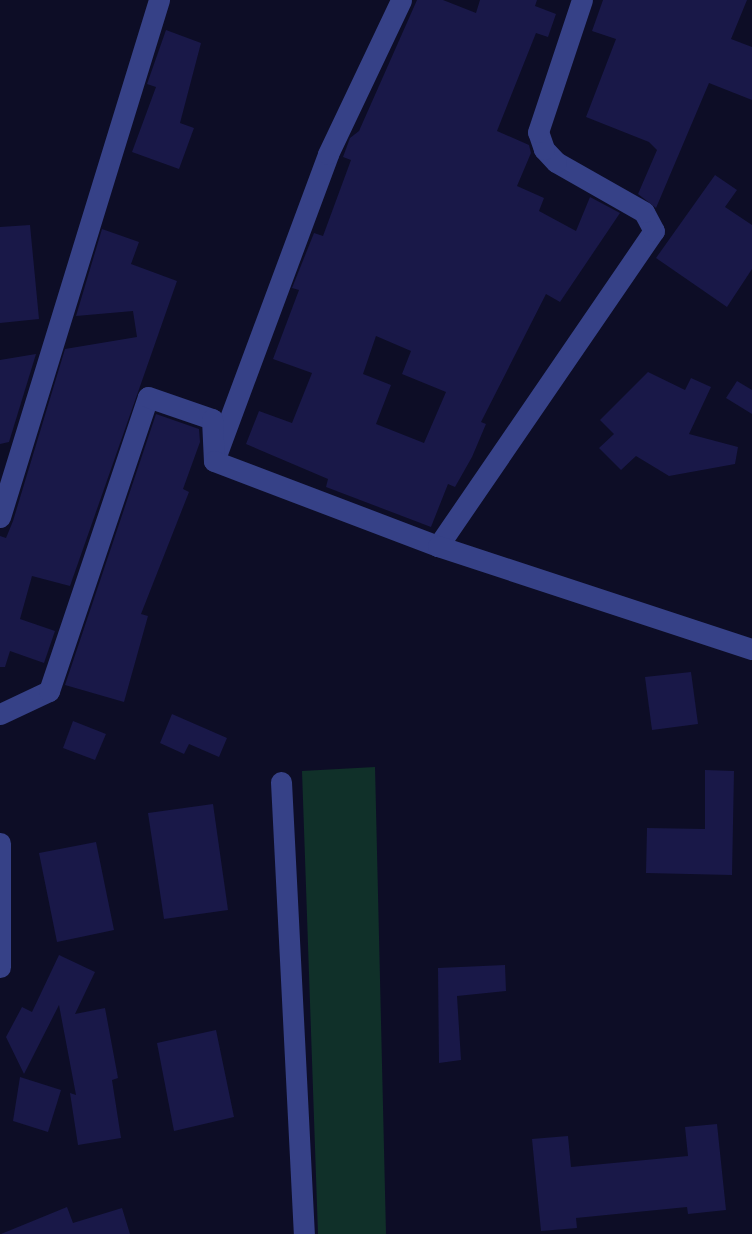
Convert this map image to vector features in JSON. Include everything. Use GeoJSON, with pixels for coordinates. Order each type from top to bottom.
{"type":"FeatureCollection","features":[{"type":"Feature","properties":{"kind":"street"},"geometry":{"type":"LineString","coordinates":[[0,517],[159,0]]}},
{"type":"Feature","properties":{"kind":"street"},"geometry":{"type":"LineString","coordinates":[[214,461],[328,154],[401,0]]}},
{"type":"Feature","properties":{"kind":"street"},"geometry":{"type":"LineString","coordinates":[[438,547],[654,230],[645,212],[556,162],[538,132],[582,0]]}},
{"type":"Feature","properties":{"kind":"street"},"geometry":{"type":"LineString","coordinates":[[0,714],[49,691],[148,397],[212,419],[214,461]]}},
{"type":"Feature","properties":{"kind":"street"},"geometry":{"type":"LineString","coordinates":[[214,461],[438,547],[752,649]]}},
{"type":"Feature","properties":{"kind":"street"},"geometry":{"type":"LineString","coordinates":[[281,782],[304,1234]]}},
{"type":"Feature","properties":{"kind":"street"},"geometry":{"type":"LineString","coordinates":[[0,843],[0,967]]}},
{"type":"Feature","properties":{"kind":"green space"},"geometry":{"type":"Polygon","coordinates":[[[375,767],[386,1234],[318,1234],[302,771],[375,767]]]}},
{"type":"Feature","properties":{"kind":"building"},"geometry":{"type":"Polygon","coordinates":[[[417,0],[443,0],[476,13],[480,0],[537,0],[535,6],[556,14],[548,37],[536,33],[497,131],[529,145],[531,153],[517,186],[544,198],[539,211],[576,231],[590,197],[620,213],[560,302],[546,294],[481,422],[486,424],[472,457],[455,487],[448,484],[431,527],[326,487],[328,479],[246,444],[259,411],[292,423],[312,373],[273,359],[299,290],[292,288],[314,233],[323,236],[351,160],[343,157],[350,138],[359,131],[417,0]],[[376,336],[363,374],[391,385],[376,424],[424,443],[446,392],[402,374],[411,351],[376,336]]]}},
{"type":"Feature","properties":{"kind":"building"},"geometry":{"type":"Polygon","coordinates":[[[603,0],[747,0],[731,39],[752,47],[752,100],[709,83],[656,208],[638,194],[657,150],[649,142],[586,117],[616,39],[592,31],[603,0]]]}},
{"type":"Feature","properties":{"kind":"building"},"geometry":{"type":"Polygon","coordinates":[[[166,30],[201,43],[180,123],[194,128],[179,169],[132,152],[156,87],[147,84],[166,30]]]}},
{"type":"Feature","properties":{"kind":"building"},"geometry":{"type":"Polygon","coordinates":[[[715,175],[737,190],[725,207],[752,225],[752,269],[727,307],[656,258],[715,175]]]}},
{"type":"Feature","properties":{"kind":"building"},"geometry":{"type":"Polygon","coordinates":[[[30,225],[39,319],[0,323],[0,227],[30,225]]]}},
{"type":"Feature","properties":{"kind":"building"},"geometry":{"type":"Polygon","coordinates":[[[102,229],[139,242],[131,264],[177,281],[70,586],[32,576],[20,619],[55,631],[44,663],[10,651],[5,667],[0,667],[0,536],[6,538],[13,521],[65,349],[137,337],[133,311],[76,316],[102,229]]]}},
{"type":"Feature","properties":{"kind":"building"},"geometry":{"type":"Polygon","coordinates":[[[36,354],[9,442],[0,444],[0,360],[36,354]]]}},
{"type":"Feature","properties":{"kind":"building"},"geometry":{"type":"Polygon","coordinates":[[[648,372],[685,390],[691,378],[711,387],[689,434],[738,447],[735,464],[669,476],[636,456],[621,470],[599,448],[614,434],[600,420],[648,372]]]}},
{"type":"Feature","properties":{"kind":"building"},"geometry":{"type":"Polygon","coordinates":[[[737,381],[752,390],[752,414],[726,398],[737,381]]]}},
{"type":"Feature","properties":{"kind":"building"},"geometry":{"type":"Polygon","coordinates":[[[156,414],[199,429],[200,442],[183,489],[189,492],[141,614],[148,616],[124,702],[65,685],[156,414]]]}},
{"type":"Feature","properties":{"kind":"building"},"geometry":{"type":"Polygon","coordinates":[[[691,672],[698,724],[652,730],[645,677],[691,672]]]}},
{"type":"Feature","properties":{"kind":"building"},"geometry":{"type":"Polygon","coordinates":[[[172,714],[227,738],[219,757],[189,744],[184,754],[160,743],[172,714]]]}},
{"type":"Feature","properties":{"kind":"building"},"geometry":{"type":"Polygon","coordinates":[[[73,721],[106,734],[95,760],[63,748],[73,721]]]}},
{"type":"Feature","properties":{"kind":"building"},"geometry":{"type":"Polygon","coordinates":[[[705,770],[734,771],[732,875],[646,873],[647,828],[705,829],[705,770]]]}},
{"type":"Feature","properties":{"kind":"building"},"geometry":{"type":"Polygon","coordinates":[[[213,804],[228,910],[164,919],[148,813],[213,804]]]}},
{"type":"Feature","properties":{"kind":"building"},"geometry":{"type":"Polygon","coordinates":[[[96,842],[114,930],[57,942],[39,853],[96,842]]]}},
{"type":"Feature","properties":{"kind":"building"},"geometry":{"type":"Polygon","coordinates":[[[59,955],[95,972],[75,1014],[105,1008],[118,1078],[112,1080],[121,1138],[78,1145],[70,1093],[76,1095],[59,1005],[24,1074],[6,1037],[22,1007],[32,1012],[59,955]]]}},
{"type":"Feature","properties":{"kind":"building"},"geometry":{"type":"Polygon","coordinates":[[[505,965],[506,991],[457,996],[461,1060],[439,1063],[438,968],[505,965]]]}},
{"type":"Feature","properties":{"kind":"building"},"geometry":{"type":"Polygon","coordinates":[[[216,1030],[234,1117],[174,1131],[157,1043],[216,1030]]]}},
{"type":"Feature","properties":{"kind":"building"},"geometry":{"type":"Polygon","coordinates":[[[20,1077],[61,1090],[48,1132],[13,1121],[20,1077]]]}},
{"type":"Feature","properties":{"kind":"building"},"geometry":{"type":"Polygon","coordinates":[[[717,1124],[726,1210],[688,1214],[687,1207],[576,1218],[577,1228],[541,1231],[532,1139],[568,1136],[571,1167],[688,1156],[685,1127],[717,1124]]]}},
{"type":"Feature","properties":{"kind":"building"},"geometry":{"type":"Polygon","coordinates":[[[67,1207],[73,1223],[122,1208],[130,1234],[1,1234],[67,1207]]]}}]}
